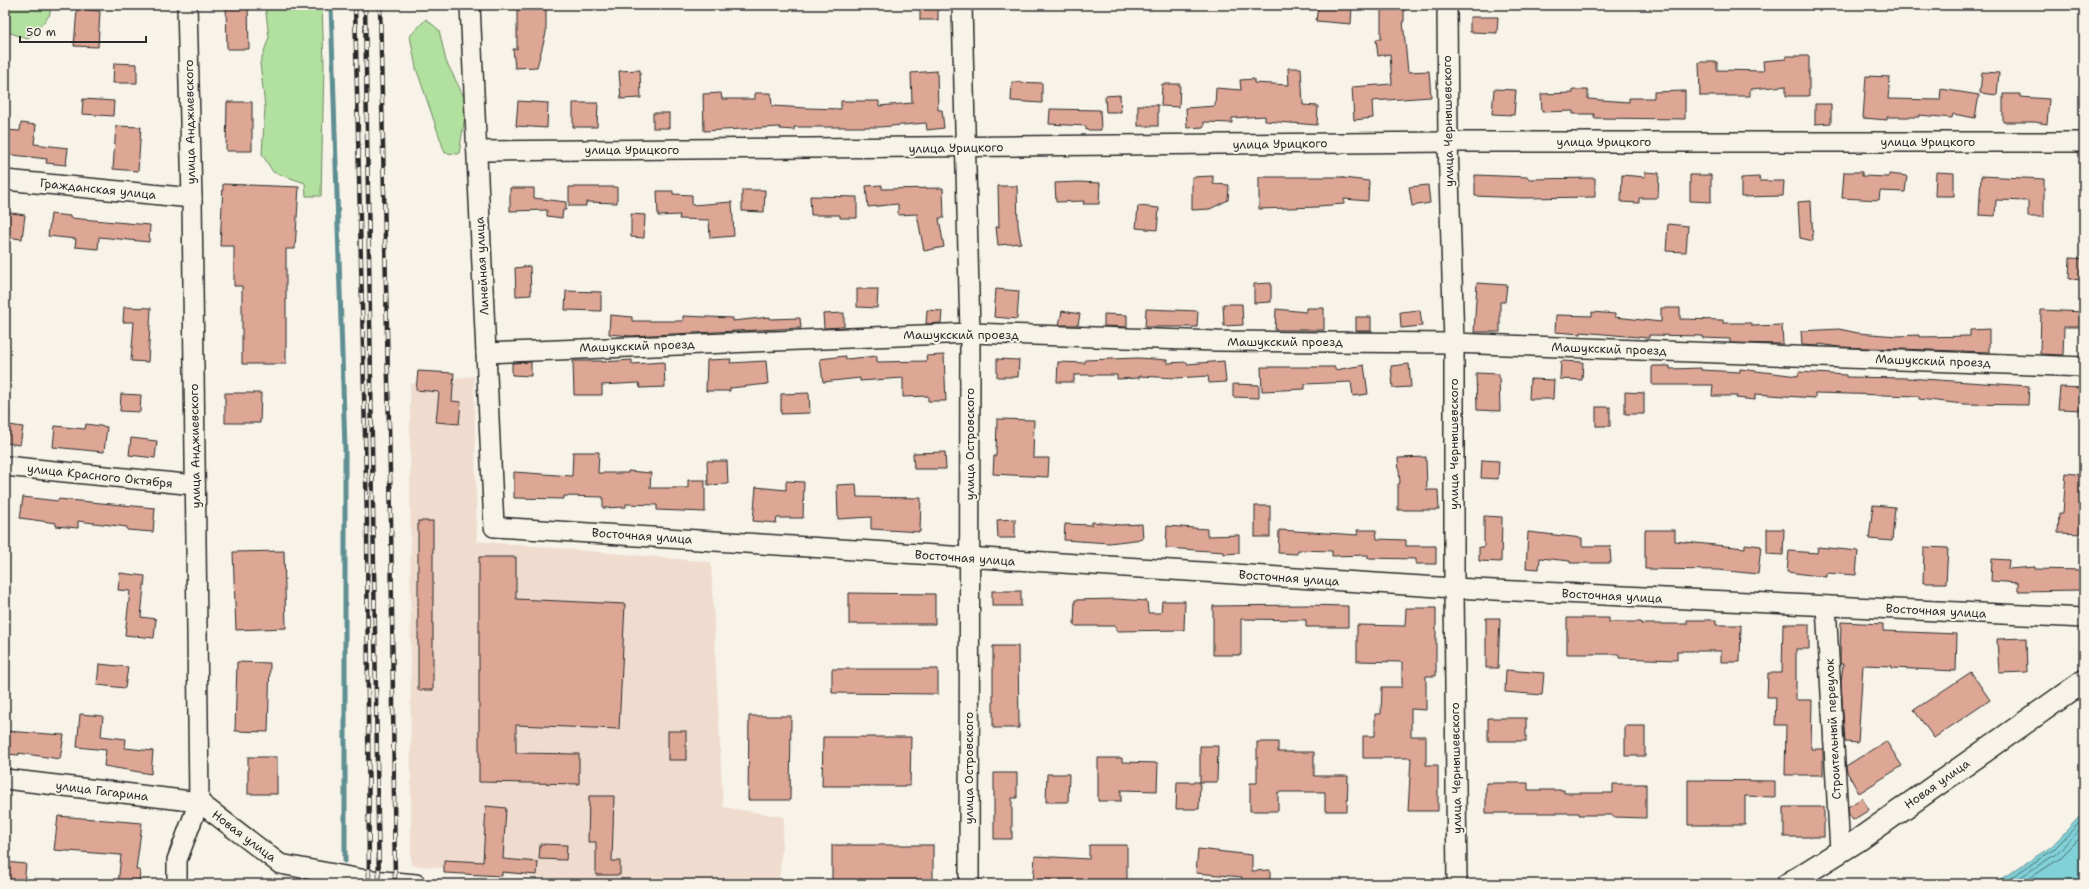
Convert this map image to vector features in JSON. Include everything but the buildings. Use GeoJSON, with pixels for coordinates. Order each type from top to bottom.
{"type":"FeatureCollection","features":[{"type":"Feature","properties":{"kind":"street","name":"улица Анджиевского"},"geometry":{"type":"LineString","coordinates":[[177,884],[177,860],[199,802],[192,198],[187,5]]}},
{"type":"Feature","properties":{"kind":"street","name":"Линейная улица"},"geometry":{"type":"LineString","coordinates":[[470,5],[494,526]]}},
{"type":"Feature","properties":{"kind":"street","name":"улица Островского"},"geometry":{"type":"LineString","coordinates":[[962,5],[970,333],[969,884]]}},
{"type":"Feature","properties":{"kind":"street","name":"улица Чернышевского"},"geometry":{"type":"LineString","coordinates":[[1447,5],[1448,142],[1454,343],[1454,588],[1458,884]]}},
{"type":"Feature","properties":{"kind":"street","name":"улица Урицкого"},"geometry":{"type":"LineString","coordinates":[[477,151],[966,148],[1448,142],[2084,142]]}},
{"type":"Feature","properties":{"kind":"street","name":"Гражданская улица"},"geometry":{"type":"LineString","coordinates":[[5,180],[192,198]]}},
{"type":"Feature","properties":{"kind":"street","name":"Машукский проезд"},"geometry":{"type":"LineString","coordinates":[[486,352],[970,333],[1217,341],[1454,343],[2084,367]]}},
{"type":"Feature","properties":{"kind":"street","name":"улица Красного Октября"},"geometry":{"type":"LineString","coordinates":[[5,466],[196,485]]}},
{"type":"Feature","properties":{"kind":"street","name":"Восточная улица"},"geometry":{"type":"LineString","coordinates":[[494,526],[969,558],[1454,588],[2084,618]]}},
{"type":"Feature","properties":{"kind":"street","name":"Строительный переулок"},"geometry":{"type":"LineString","coordinates":[[1826,606],[1840,851]]}},
{"type":"Feature","properties":{"kind":"street","name":"Новая улица"},"geometry":{"type":"LineString","coordinates":[[1788,884],[1840,851],[2084,681]]}},
{"type":"Feature","properties":{"kind":"street","name":"улица Гагарина"},"geometry":{"type":"LineString","coordinates":[[5,780],[199,802]]}},
{"type":"Feature","properties":{"kind":"street","name":"Новая улица"},"geometry":{"type":"LineString","coordinates":[[199,802],[280,864],[361,879],[416,884]]}},
{"type":"Feature","properties":{"kind":"shaded area"},"geometry":{"type":"Polygon","coordinates":[[[474,376],[477,541],[711,562],[723,807],[784,817],[779,884],[653,884],[586,882],[411,865],[410,384],[474,376]]]}},
{"type":"Feature","properties":{"kind":"green space"},"geometry":{"type":"Polygon","coordinates":[[[5,5],[52,5],[49,16],[28,39],[5,31],[5,5]]]}},
{"type":"Feature","properties":{"kind":"green space"},"geometry":{"type":"Polygon","coordinates":[[[265,5],[322,5],[324,65],[321,196],[306,196],[305,183],[273,172],[262,154],[265,107],[260,63],[269,37],[265,5]]]}},
{"type":"Feature","properties":{"kind":"green space"},"geometry":{"type":"Polygon","coordinates":[[[426,19],[439,30],[446,61],[467,103],[459,154],[445,153],[416,68],[410,36],[426,19]]]}},
{"type":"Feature","properties":{"kind":"water"},"geometry":{"type":"Polygon","coordinates":[[[2084,812],[2084,884],[1993,884],[2051,847],[2084,812]]]}},
{"type":"Feature","properties":{"kind":"waterway"},"geometry":{"type":"LineString","coordinates":[[331,5],[345,449],[345,861]]}},
{"type":"Feature","properties":{"kind":"railway"},"geometry":{"type":"LineString","coordinates":[[355,5],[367,520],[369,884]]}},
{"type":"Feature","properties":{"kind":"railway"},"geometry":{"type":"LineString","coordinates":[[365,5],[379,884]]}},
{"type":"Feature","properties":{"kind":"railway"},"geometry":{"type":"LineString","coordinates":[[380,5],[391,519],[395,884]]}}]}
